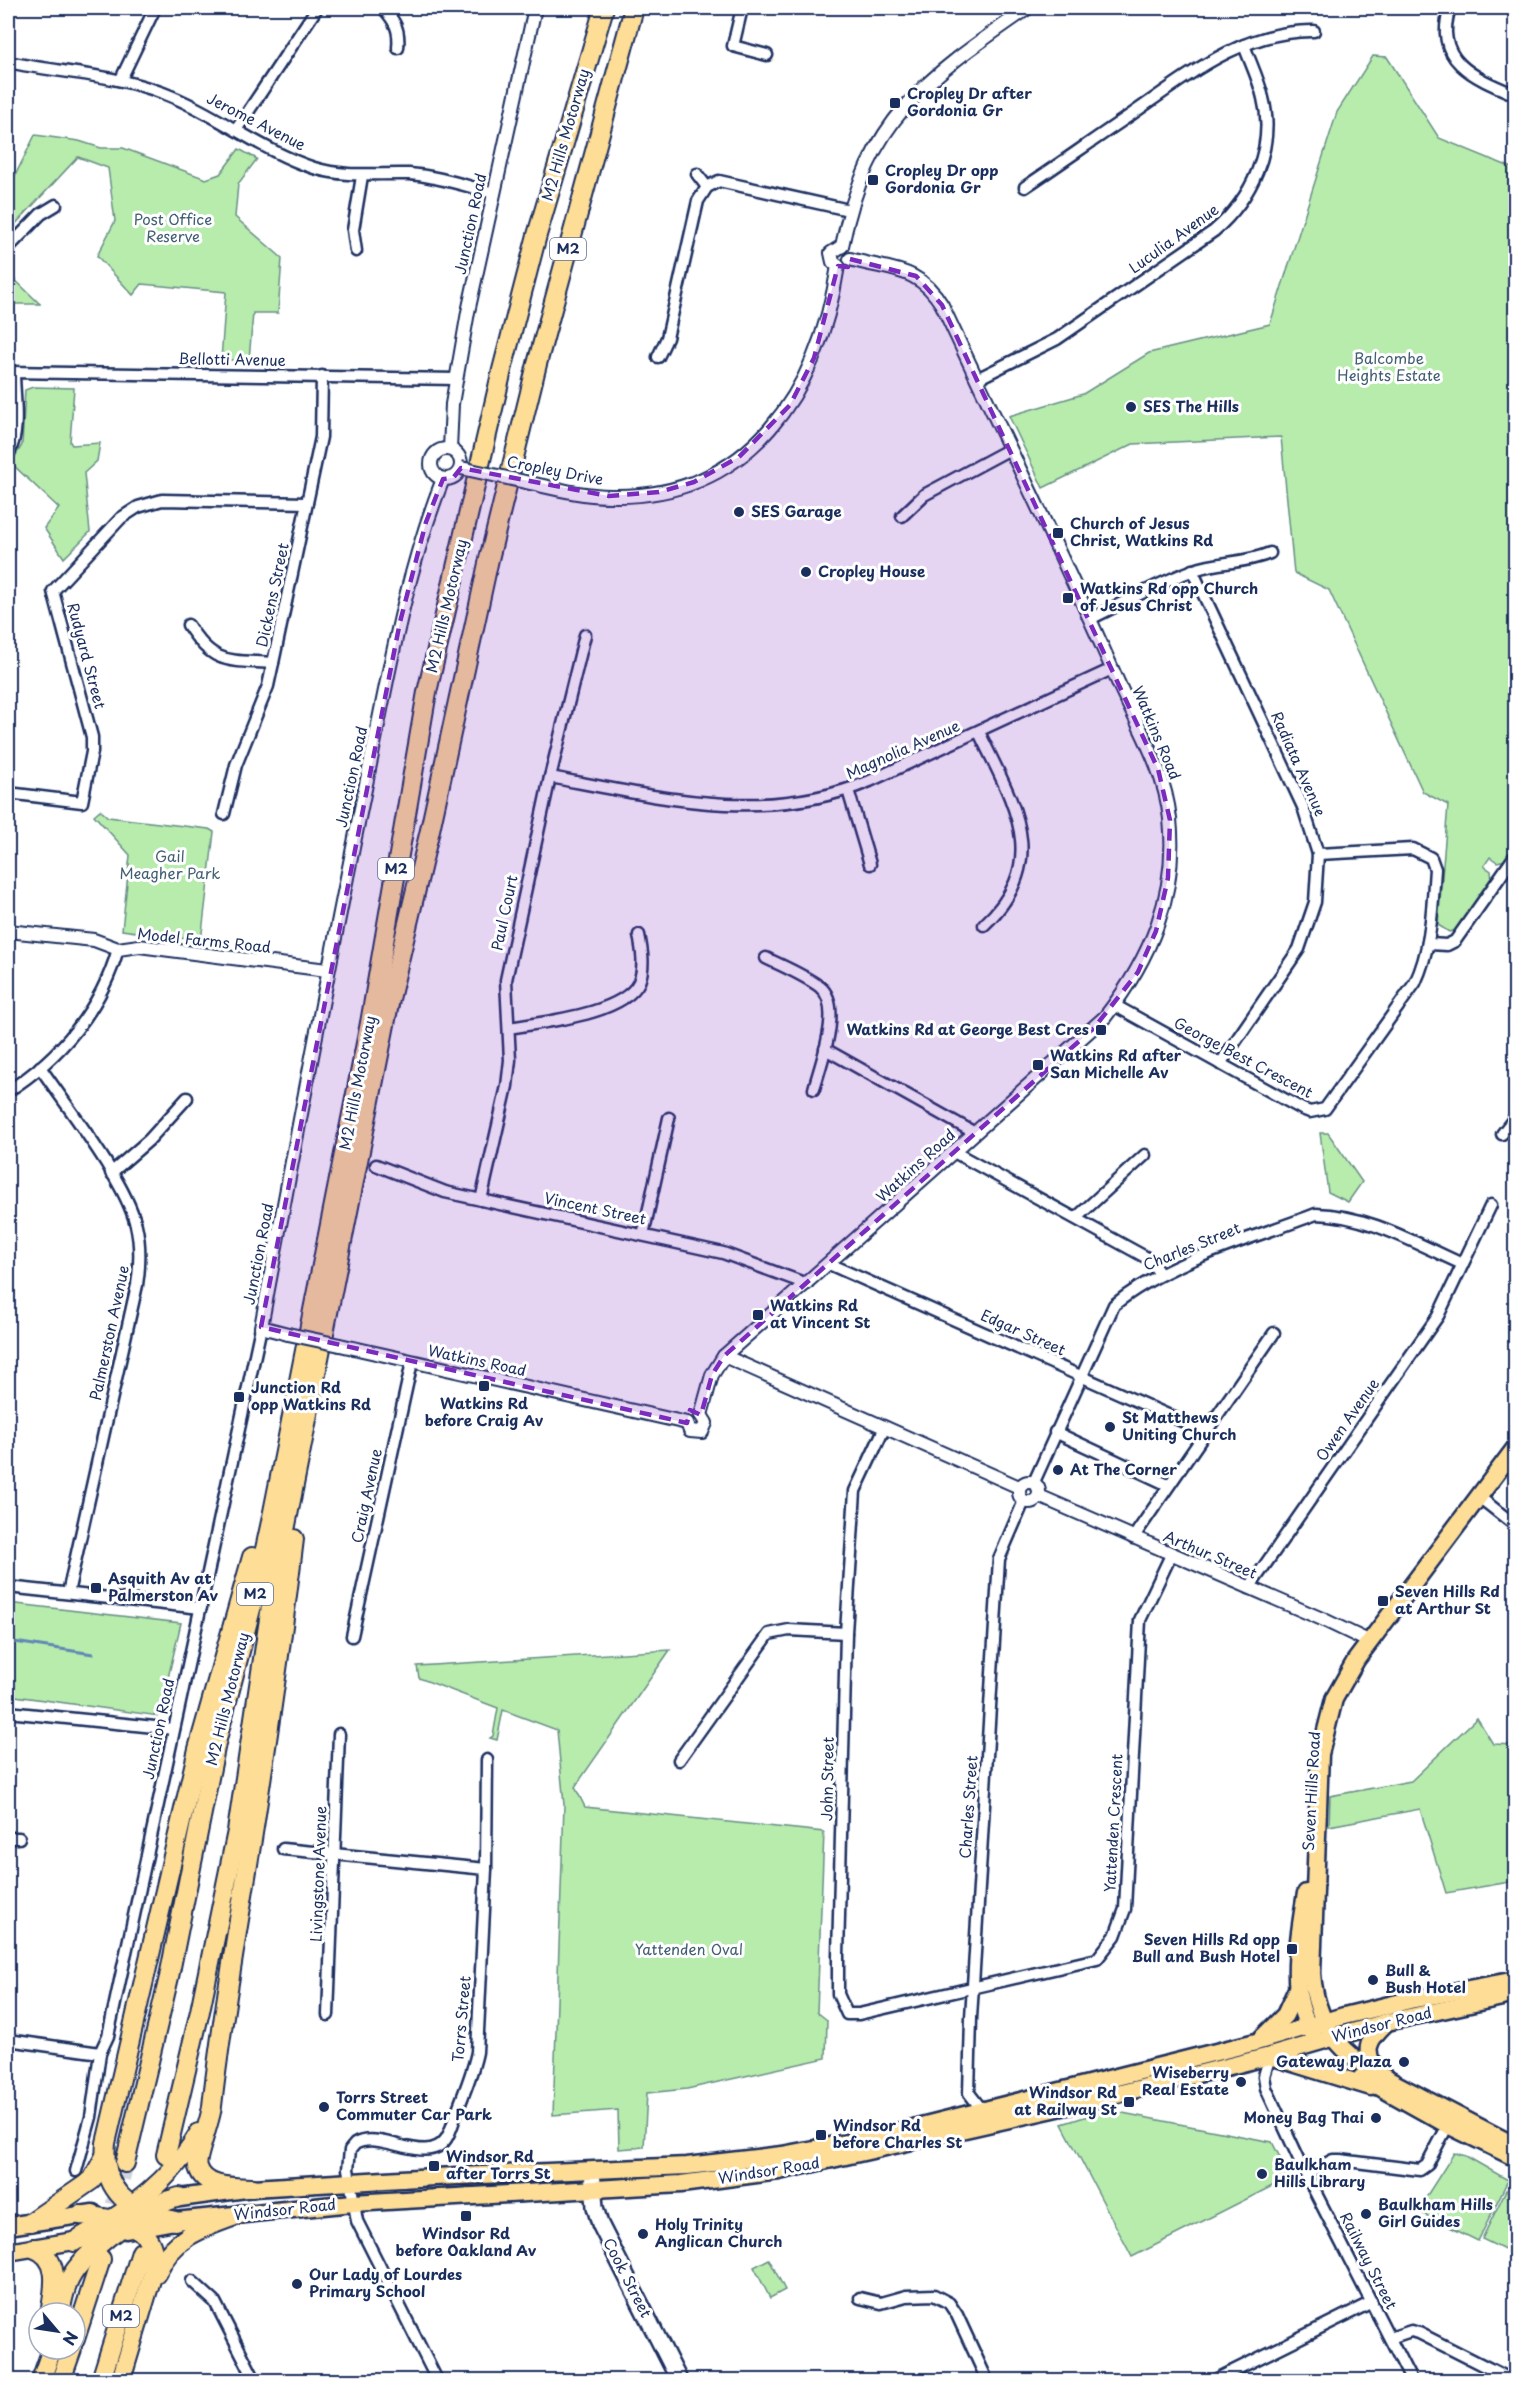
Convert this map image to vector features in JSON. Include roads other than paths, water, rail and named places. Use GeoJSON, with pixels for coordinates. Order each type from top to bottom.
{"type":"FeatureCollection","features":[{"type":"Feature","properties":{"kind":"highway","name":"M2 Hills Motorway"},"geometry":{"type":"LineString","coordinates":[[125,2163],[169,1977],[216,1743],[260,1574],[372,1012],[427,692],[517,313],[604,8]]}},
{"type":"Feature","properties":{"kind":"highway","name":"M2 Hills Motorway"},"geometry":{"type":"LineString","coordinates":[[166,2155],[196,2032],[237,1831],[274,1587],[390,999],[430,830],[489,559],[540,353],[634,8]]}},
{"type":"Feature","properties":{"kind":"highway"},"geometry":{"type":"LineString","coordinates":[[31,2223],[92,2180],[105,2156],[184,1803],[301,1370]]}},
{"type":"Feature","properties":{"kind":"highway"},"geometry":{"type":"LineString","coordinates":[[254,2188],[222,2185],[208,2181],[198,2167],[211,2116],[215,2076],[272,1709],[309,1406]]}},
{"type":"Feature","properties":{"kind":"highway"},"geometry":{"type":"LineString","coordinates":[[62,2301],[65,2289],[76,2269],[128,2220],[189,2150],[199,2133],[215,2076]]}},
{"type":"Feature","properties":{"kind":"highway"},"geometry":{"type":"LineString","coordinates":[[105,2156],[108,2175],[128,2220],[148,2240],[155,2262],[120,2380]]}},
{"type":"Feature","properties":{"kind":"highway"},"geometry":{"type":"LineString","coordinates":[[74,2242],[179,2197]]}},
{"type":"Feature","properties":{"kind":"highway"},"geometry":{"type":"LineString","coordinates":[[142,2311],[160,2265],[170,2249],[196,2230],[241,2214]]}},
{"type":"Feature","properties":{"kind":"highway"},"geometry":{"type":"LineString","coordinates":[[80,2216],[175,2221]]}},
{"type":"Feature","properties":{"kind":"highway"},"geometry":{"type":"LineString","coordinates":[[33,2248],[44,2253],[52,2264],[54,2282],[52,2301]]}},
{"type":"Feature","properties":{"kind":"highway","name":"M2"},"geometry":{"type":"LineString","coordinates":[[101,2380],[141,2252]]}},
{"type":"Feature","properties":{"kind":"highway","name":"M2"},"geometry":{"type":"LineString","coordinates":[[87,2302],[101,2259]]}},
{"type":"Feature","properties":{"kind":"highway"},"geometry":{"type":"LineString","coordinates":[[40,2380],[42,2361]]}},
{"type":"Feature","properties":{"kind":"highway"},"geometry":{"type":"LineString","coordinates":[[40,2380],[47,2361]]}},
{"type":"Feature","properties":{"kind":"highway"},"geometry":{"type":"LineString","coordinates":[[61,2380],[68,2361]]}},
{"type":"Feature","properties":{"kind":"main road","name":"Seven Hills Road"},"geometry":{"type":"LineString","coordinates":[[1315,2024],[1298,1986],[1307,1882],[1311,1752],[1317,1719],[1335,1673],[1366,1640],[1515,1447]]}},
{"type":"Feature","properties":{"kind":"main road","name":"Seven Hills Road"},"geometry":{"type":"LineString","coordinates":[[1315,2024],[1312,1973],[1320,1754],[1325,1725],[1334,1699],[1366,1640]]}},
{"type":"Feature","properties":{"kind":"main road","name":"Windsor Road"},"geometry":{"type":"LineString","coordinates":[[179,2197],[254,2188],[696,2165],[782,2155],[877,2137],[1256,2042],[1315,2024],[1410,2000],[1515,1980]]}},
{"type":"Feature","properties":{"kind":"main road"},"geometry":{"type":"LineString","coordinates":[[1256,2042],[1281,2021],[1298,1986]]}},
{"type":"Feature","properties":{"kind":"main road","name":"Windsor Road"},"geometry":{"type":"LineString","coordinates":[[175,2221],[353,2203],[693,2183],[818,2163],[1089,2101],[1270,2056],[1387,2022],[1515,1994]]}},
{"type":"Feature","properties":{"kind":"main road"},"geometry":{"type":"LineString","coordinates":[[1381,2083],[1369,2060],[1368,2049],[1370,2039],[1387,2022]]}},
{"type":"Feature","properties":{"kind":"main road"},"geometry":{"type":"LineString","coordinates":[[1315,2024],[1326,2040],[1354,2059],[1381,2083],[1448,2125],[1515,2158]]}},
{"type":"Feature","properties":{"kind":"main road"},"geometry":{"type":"LineString","coordinates":[[1270,2056],[1381,2083],[1515,2146]]}},
{"type":"Feature","properties":{"kind":"main road","name":"Cook Street"},"geometry":{"type":"LineString","coordinates":[[592,2170],[593,2190],[600,2224],[679,2380]]}},
{"type":"Feature","properties":{"kind":"main road"},"geometry":{"type":"LineString","coordinates":[[8,2226],[80,2216]]}},
{"type":"Feature","properties":{"kind":"main road"},"geometry":{"type":"LineString","coordinates":[[8,2252],[74,2242]]}},
{"type":"Feature","properties":{"kind":"street"},"geometry":{"type":"LineString","coordinates":[[121,79],[156,8]]}},
{"type":"Feature","properties":{"kind":"street"},"geometry":{"type":"LineString","coordinates":[[236,130],[317,8]]}},
{"type":"Feature","properties":{"kind":"street"},"geometry":{"type":"LineString","coordinates":[[383,8],[398,30],[398,48]]}},
{"type":"Feature","properties":{"kind":"street","name":"Junction Road"},"geometry":{"type":"LineString","coordinates":[[450,449],[450,418],[457,379],[494,193],[535,8]]}},
{"type":"Feature","properties":{"kind":"street"},"geometry":{"type":"LineString","coordinates":[[742,8],[733,46],[767,56]]}},
{"type":"Feature","properties":{"kind":"street"},"geometry":{"type":"LineString","coordinates":[[842,246],[850,251],[850,259],[844,266],[838,266],[831,259],[831,253],[842,246],[849,210],[873,153],[885,132],[912,97],[956,58],[1028,8]]}},
{"type":"Feature","properties":{"kind":"street"},"geometry":{"type":"LineString","coordinates":[[1450,8],[1446,25],[1447,38],[1456,61],[1477,78],[1515,95]]}},
{"type":"Feature","properties":{"kind":"street"},"geometry":{"type":"LineString","coordinates":[[1025,187],[1202,65],[1244,45],[1286,33],[1314,31]]}},
{"type":"Feature","properties":{"kind":"street","name":"Luculia Avenue"},"geometry":{"type":"LineString","coordinates":[[977,379],[1058,339],[1214,231],[1236,210],[1257,172],[1266,135],[1264,100],[1244,45]]}},
{"type":"Feature","properties":{"kind":"street","name":"Jerome Avenue"},"geometry":{"type":"LineString","coordinates":[[8,62],[53,72],[121,79],[174,97],[306,165],[336,173],[362,176],[418,175],[494,193]]}},
{"type":"Feature","properties":{"kind":"street"},"geometry":{"type":"LineString","coordinates":[[697,174],[707,187]]}},
{"type":"Feature","properties":{"kind":"street"},"geometry":{"type":"LineString","coordinates":[[356,251],[353,230],[362,176]]}},
{"type":"Feature","properties":{"kind":"street"},"geometry":{"type":"LineString","coordinates":[[658,357],[667,338],[698,201],[707,187],[719,181],[849,210]]}},
{"type":"Feature","properties":{"kind":"street"},"geometry":{"type":"LineString","coordinates":[[8,248],[40,214],[56,205]]}},
{"type":"Feature","properties":{"kind":"street","name":"Watkins Road"},"geometry":{"type":"LineString","coordinates":[[261,1328],[687,1423],[693,1433],[702,1432],[706,1423],[702,1415],[712,1375],[724,1356],[1094,1028],[1138,972],[1156,931],[1168,878],[1170,819],[1158,769],[942,305],[930,287],[911,274],[850,259]]}},
{"type":"Feature","properties":{"kind":"street","name":"Cropley Drive"},"geometry":{"type":"LineString","coordinates":[[461,468],[577,493],[639,495],[694,482],[739,457],[780,419],[800,388],[820,339],[838,266]]}},
{"type":"Feature","properties":{"kind":"street"},"geometry":{"type":"LineString","coordinates":[[8,454],[13,446],[14,434],[11,372]]}},
{"type":"Feature","properties":{"kind":"street","name":"Bellotti Avenue"},"geometry":{"type":"LineString","coordinates":[[11,372],[457,379]]}},
{"type":"Feature","properties":{"kind":"street","name":"Dickens Street"},"geometry":{"type":"LineString","coordinates":[[224,814],[236,765],[268,686],[321,437],[322,376]]}},
{"type":"Feature","properties":{"kind":"street"},"geometry":{"type":"LineString","coordinates":[[450,449],[460,458],[461,468],[453,478],[443,479],[432,470],[431,460],[436,452],[450,449]]}},
{"type":"Feature","properties":{"kind":"street"},"geometry":{"type":"LineString","coordinates":[[902,516],[924,495],[1010,449]]}},
{"type":"Feature","properties":{"kind":"street","name":"Junction Road"},"geometry":{"type":"LineString","coordinates":[[76,2171],[91,2117],[100,2053],[108,2036],[261,1328],[327,970],[400,622],[426,522],[443,479]]}},
{"type":"Feature","properties":{"kind":"street","name":"Rudyard Street"},"geometry":{"type":"LineString","coordinates":[[8,793],[82,802],[92,752],[92,737],[53,591],[121,518],[138,507],[162,500],[308,503]]}},
{"type":"Feature","properties":{"kind":"street"},"geometry":{"type":"LineString","coordinates":[[1090,619],[1192,570],[1211,565],[1250,561],[1270,553]]}},
{"type":"Feature","properties":{"kind":"street","name":"Radiata Avenue"},"geometry":{"type":"LineString","coordinates":[[1192,570],[1303,807],[1318,854],[1315,902],[1299,949],[1220,1064]]}},
{"type":"Feature","properties":{"kind":"street"},"geometry":{"type":"LineString","coordinates":[[188,625],[200,645],[222,659],[273,663]]}},
{"type":"Feature","properties":{"kind":"street","name":"Paul Court"},"geometry":{"type":"LineString","coordinates":[[481,1200],[507,1086],[509,1028],[506,980],[550,777],[585,635]]}},
{"type":"Feature","properties":{"kind":"street","name":"Magnolia Avenue"},"geometry":{"type":"LineString","coordinates":[[550,777],[688,803],[720,805],[756,805],[848,790],[979,732],[1112,669]]}},
{"type":"Feature","properties":{"kind":"street"},"geometry":{"type":"LineString","coordinates":[[979,732],[1018,816],[1023,839],[1020,868],[1013,888],[999,911],[984,925]]}},
{"type":"Feature","properties":{"kind":"street"},"geometry":{"type":"LineString","coordinates":[[848,790],[870,864]]}},
{"type":"Feature","properties":{"kind":"street","name":"George Best Crescent"},"geometry":{"type":"LineString","coordinates":[[1114,1005],[1302,1110],[1310,1112],[1325,1109],[1415,983],[1429,944],[1435,868],[1431,858],[1413,849],[1318,854]]}},
{"type":"Feature","properties":{"kind":"street"},"geometry":{"type":"LineString","coordinates":[[1429,944],[1448,945],[1455,940],[1514,857]]}},
{"type":"Feature","properties":{"kind":"street","name":"Model Farms Road"},"geometry":{"type":"LineString","coordinates":[[8,931],[94,940],[118,949],[139,946],[327,970]]}},
{"type":"Feature","properties":{"kind":"street"},"geometry":{"type":"LineString","coordinates":[[509,1028],[588,1015],[628,994],[640,980],[643,957],[639,935]]}},
{"type":"Feature","properties":{"kind":"street"},"geometry":{"type":"LineString","coordinates":[[8,1091],[64,1045],[100,996],[111,974],[118,949]]}},
{"type":"Feature","properties":{"kind":"street"},"geometry":{"type":"LineString","coordinates":[[766,958],[820,987],[826,994],[832,1011],[814,1089]]}},
{"type":"Feature","properties":{"kind":"street"},"geometry":{"type":"LineString","coordinates":[[825,1049],[975,1133]]}},
{"type":"Feature","properties":{"kind":"street","name":"Palmerston Avenue"},"geometry":{"type":"LineString","coordinates":[[40,1067],[111,1173],[135,1222],[140,1264],[68,1593]]}},
{"type":"Feature","properties":{"kind":"street"},"geometry":{"type":"LineString","coordinates":[[111,1173],[150,1140],[187,1098]]}},
{"type":"Feature","properties":{"kind":"street"},"geometry":{"type":"LineString","coordinates":[[1502,1134],[1515,1116]]}},
{"type":"Feature","properties":{"kind":"street"},"geometry":{"type":"LineString","coordinates":[[643,1235],[669,1118]]}},
{"type":"Feature","properties":{"kind":"street"},"geometry":{"type":"LineString","coordinates":[[954,1152],[1149,1259],[1160,1274]]}},
{"type":"Feature","properties":{"kind":"street"},"geometry":{"type":"LineString","coordinates":[[1076,1218],[1145,1155]]}},
{"type":"Feature","properties":{"kind":"street","name":"Vincent Street"},"geometry":{"type":"LineString","coordinates":[[376,1165],[445,1192],[723,1253],[807,1284]]}},
{"type":"Feature","properties":{"kind":"street","name":"Owen Avenue"},"geometry":{"type":"LineString","coordinates":[[1249,1588],[1438,1316],[1491,1205]]}},
{"type":"Feature","properties":{"kind":"street","name":"Charles Street"},"geometry":{"type":"LineString","coordinates":[[1034,1482],[1114,1305],[1135,1288],[1160,1274],[1316,1214],[1334,1214],[1376,1225],[1462,1264]]}},
{"type":"Feature","properties":{"kind":"street","name":"Edgar Street"},"geometry":{"type":"LineString","coordinates":[[829,1264],[1204,1431]]}},
{"type":"Feature","properties":{"kind":"street"},"geometry":{"type":"LineString","coordinates":[[1133,1538],[1204,1431],[1274,1333]]}},
{"type":"Feature","properties":{"kind":"street"},"geometry":{"type":"LineString","coordinates":[[724,1356],[1019,1487]]}},
{"type":"Feature","properties":{"kind":"street","name":"Craig Avenue"},"geometry":{"type":"LineString","coordinates":[[352,1636],[412,1362]]}},
{"type":"Feature","properties":{"kind":"street","name":"John Street"},"geometry":{"type":"LineString","coordinates":[[885,1427],[855,1491],[846,1633],[838,1956],[840,2002],[847,2013],[853,2015],[970,1989]]}},
{"type":"Feature","properties":{"kind":"street"},"geometry":{"type":"LineString","coordinates":[[1055,1432],[1168,1485]]}},
{"type":"Feature","properties":{"kind":"street"},"geometry":{"type":"LineString","coordinates":[[1034,1482],[1040,1490],[1039,1496],[1032,1502],[1024,1501],[1019,1496],[1019,1487],[1024,1483],[1034,1482]]}},
{"type":"Feature","properties":{"kind":"street","name":"Arthur Street"},"geometry":{"type":"LineString","coordinates":[[1039,1496],[1366,1640]]}},
{"type":"Feature","properties":{"kind":"street"},"geometry":{"type":"LineString","coordinates":[[1478,1496],[1515,1526]]}},
{"type":"Feature","properties":{"kind":"street","name":"Charles Street"},"geometry":{"type":"LineString","coordinates":[[990,2109],[979,2106],[969,2093],[970,1989],[999,1559],[1024,1501]]}},
{"type":"Feature","properties":{"kind":"street","name":"Yattenden Crescent"},"geometry":{"type":"LineString","coordinates":[[970,1989],[1097,1959],[1115,1936],[1125,1909],[1140,1620],[1171,1554]]}},
{"type":"Feature","properties":{"kind":"street"},"geometry":{"type":"LineString","coordinates":[[8,1587],[201,1608]]}},
{"type":"Feature","properties":{"kind":"street"},"geometry":{"type":"LineString","coordinates":[[679,1760],[769,1634],[789,1630],[846,1633]]}},
{"type":"Feature","properties":{"kind":"street"},"geometry":{"type":"LineString","coordinates":[[8,1712],[174,1729]]}},
{"type":"Feature","properties":{"kind":"street","name":"Livingstone Avenue"},"geometry":{"type":"LineString","coordinates":[[328,2015],[339,1734]]}},
{"type":"Feature","properties":{"kind":"street","name":"Torrs Street"},"geometry":{"type":"LineString","coordinates":[[351,2182],[348,2169],[350,2150],[361,2141],[381,2141],[426,2150],[442,2145],[450,2132],[472,2073],[477,2052],[486,1869],[488,1760]]}},
{"type":"Feature","properties":{"kind":"street"},"geometry":{"type":"LineString","coordinates":[[283,1849],[486,1869]]}},
{"type":"Feature","properties":{"kind":"street"},"geometry":{"type":"LineString","coordinates":[[8,2040],[100,2053]]}},
{"type":"Feature","properties":{"kind":"street","name":"Railway Street"},"geometry":{"type":"LineString","coordinates":[[1270,2056],[1264,2081],[1272,2100],[1306,2174],[1411,2380]]}},
{"type":"Feature","properties":{"kind":"street"},"geometry":{"type":"LineString","coordinates":[[1306,2174],[1333,2160],[1424,2168],[1448,2125]]}},
{"type":"Feature","properties":{"kind":"street"},"geometry":{"type":"LineString","coordinates":[[351,2182],[357,2221],[438,2380]]}},
{"type":"Feature","properties":{"kind":"street"},"geometry":{"type":"LineString","coordinates":[[192,2281],[215,2302],[255,2380]]}},
{"type":"Feature","properties":{"kind":"street"},"geometry":{"type":"LineString","coordinates":[[860,2298],[881,2303],[906,2296],[934,2295],[949,2303],[957,2315],[987,2380]]}},
{"type":"Feature","properties":{"kind":"street"},"geometry":{"type":"LineString","coordinates":[[1215,2380],[1372,2302]]}},
{"type":"Feature","properties":{"kind":"street"},"geometry":{"type":"LineString","coordinates":[[1390,2338],[1411,2331],[1419,2333],[1512,2380]]}},
{"type":"Feature","properties":{"kind":"waterway"},"geometry":{"type":"LineString","coordinates":[[8,1641],[93,1654]]}},
{"type":"Feature","properties":{"kind":"tunnel"},"geometry":{"type":"LineString","coordinates":[[108,2231],[125,2163]]}},
{"type":"Feature","properties":{"kind":"place","name":"Cropley Dr after Gordonia Gr"},"geometry":{"type":"Point","coordinates":[895,103]}},
{"type":"Feature","properties":{"kind":"place","name":"Cropley Dr opp Gordonia Gr"},"geometry":{"type":"Point","coordinates":[873,180]}},
{"type":"Feature","properties":{"kind":"place","name":"SES The Hills"},"geometry":{"type":"Point","coordinates":[1131,407]}},
{"type":"Feature","properties":{"kind":"place","name":"SES Garage"},"geometry":{"type":"Point","coordinates":[739,512]}},
{"type":"Feature","properties":{"kind":"place","name":"Church of Jesus Christ, Watkins Rd"},"geometry":{"type":"Point","coordinates":[1058,533]}},
{"type":"Feature","properties":{"kind":"place","name":"Cropley House"},"geometry":{"type":"Point","coordinates":[806,572]}},
{"type":"Feature","properties":{"kind":"place","name":"Watkins Rd opp Church of Jesus Christ"},"geometry":{"type":"Point","coordinates":[1068,598]}},
{"type":"Feature","properties":{"kind":"place","name":"Watkins Rd at George Best Cres"},"geometry":{"type":"Point","coordinates":[1101,1030]}},
{"type":"Feature","properties":{"kind":"place","name":"Watkins Rd after San Michelle Av"},"geometry":{"type":"Point","coordinates":[1038,1065]}},
{"type":"Feature","properties":{"kind":"place","name":"Watkins Rd at Vincent St"},"geometry":{"type":"Point","coordinates":[758,1315]}},
{"type":"Feature","properties":{"kind":"place","name":"Watkins Rd before Craig Av"},"geometry":{"type":"Point","coordinates":[484,1386]}},
{"type":"Feature","properties":{"kind":"place","name":"Junction Rd opp Watkins Rd"},"geometry":{"type":"Point","coordinates":[239,1397]}},
{"type":"Feature","properties":{"kind":"place","name":"St Matthews Uniting Church"},"geometry":{"type":"Point","coordinates":[1110,1427]}},
{"type":"Feature","properties":{"kind":"place","name":"At The Corner"},"geometry":{"type":"Point","coordinates":[1058,1470]}},
{"type":"Feature","properties":{"kind":"place","name":"Asquith Av at Palmerston Av"},"geometry":{"type":"Point","coordinates":[96,1588]}},
{"type":"Feature","properties":{"kind":"place","name":"Seven Hills Rd at Arthur St"},"geometry":{"type":"Point","coordinates":[1383,1601]}},
{"type":"Feature","properties":{"kind":"place","name":"Seven Hills Rd opp Bull and Bush Hotel"},"geometry":{"type":"Point","coordinates":[1292,1949]}},
{"type":"Feature","properties":{"kind":"place","name":"Bull & Bush Hotel"},"geometry":{"type":"Point","coordinates":[1373,1980]}},
{"type":"Feature","properties":{"kind":"place","name":"Gateway Plaza"},"geometry":{"type":"Point","coordinates":[1404,2062]}},
{"type":"Feature","properties":{"kind":"place","name":"Wiseberry Real Estate"},"geometry":{"type":"Point","coordinates":[1241,2082]}},
{"type":"Feature","properties":{"kind":"place","name":"Windsor Rd at Railway St"},"geometry":{"type":"Point","coordinates":[1129,2102]}},
{"type":"Feature","properties":{"kind":"place","name":"Torrs Street Commuter Car Park"},"geometry":{"type":"Point","coordinates":[324,2107]}},
{"type":"Feature","properties":{"kind":"place","name":"Money Bag Thai"},"geometry":{"type":"Point","coordinates":[1376,2118]}},
{"type":"Feature","properties":{"kind":"place","name":"Windsor Rd before Charles St"},"geometry":{"type":"Point","coordinates":[821,2135]}},
{"type":"Feature","properties":{"kind":"place","name":"Windsor Rd after Torrs St"},"geometry":{"type":"Point","coordinates":[434,2166]}},
{"type":"Feature","properties":{"kind":"place","name":"Baulkham Hills Library"},"geometry":{"type":"Point","coordinates":[1262,2174]}},
{"type":"Feature","properties":{"kind":"place","name":"Baulkham Hills Girl Guides"},"geometry":{"type":"Point","coordinates":[1366,2214]}},
{"type":"Feature","properties":{"kind":"place","name":"Windsor Rd before Oakland Av"},"geometry":{"type":"Point","coordinates":[466,2216]}},
{"type":"Feature","properties":{"kind":"place","name":"Holy Trinity Anglican Church"},"geometry":{"type":"Point","coordinates":[643,2234]}},
{"type":"Feature","properties":{"kind":"place","name":"Our Lady of Lourdes Primary School"},"geometry":{"type":"Point","coordinates":[297,2284]}},
{"type":"Feature","properties":{"kind":"park label","name":"Post Office Reserve"},"geometry":{"type":"Point","coordinates":[173,228]}},
{"type":"Feature","properties":{"kind":"park label","name":"Balcombe Heights Estate"},"geometry":{"type":"Point","coordinates":[1389,368]}},
{"type":"Feature","properties":{"kind":"park label","name":"Gail Meagher Park"},"geometry":{"type":"Point","coordinates":[170,866]}},
{"type":"Feature","properties":{"kind":"park label","name":"Yattenden Oval"},"geometry":{"type":"Point","coordinates":[689,1950]}}]}
